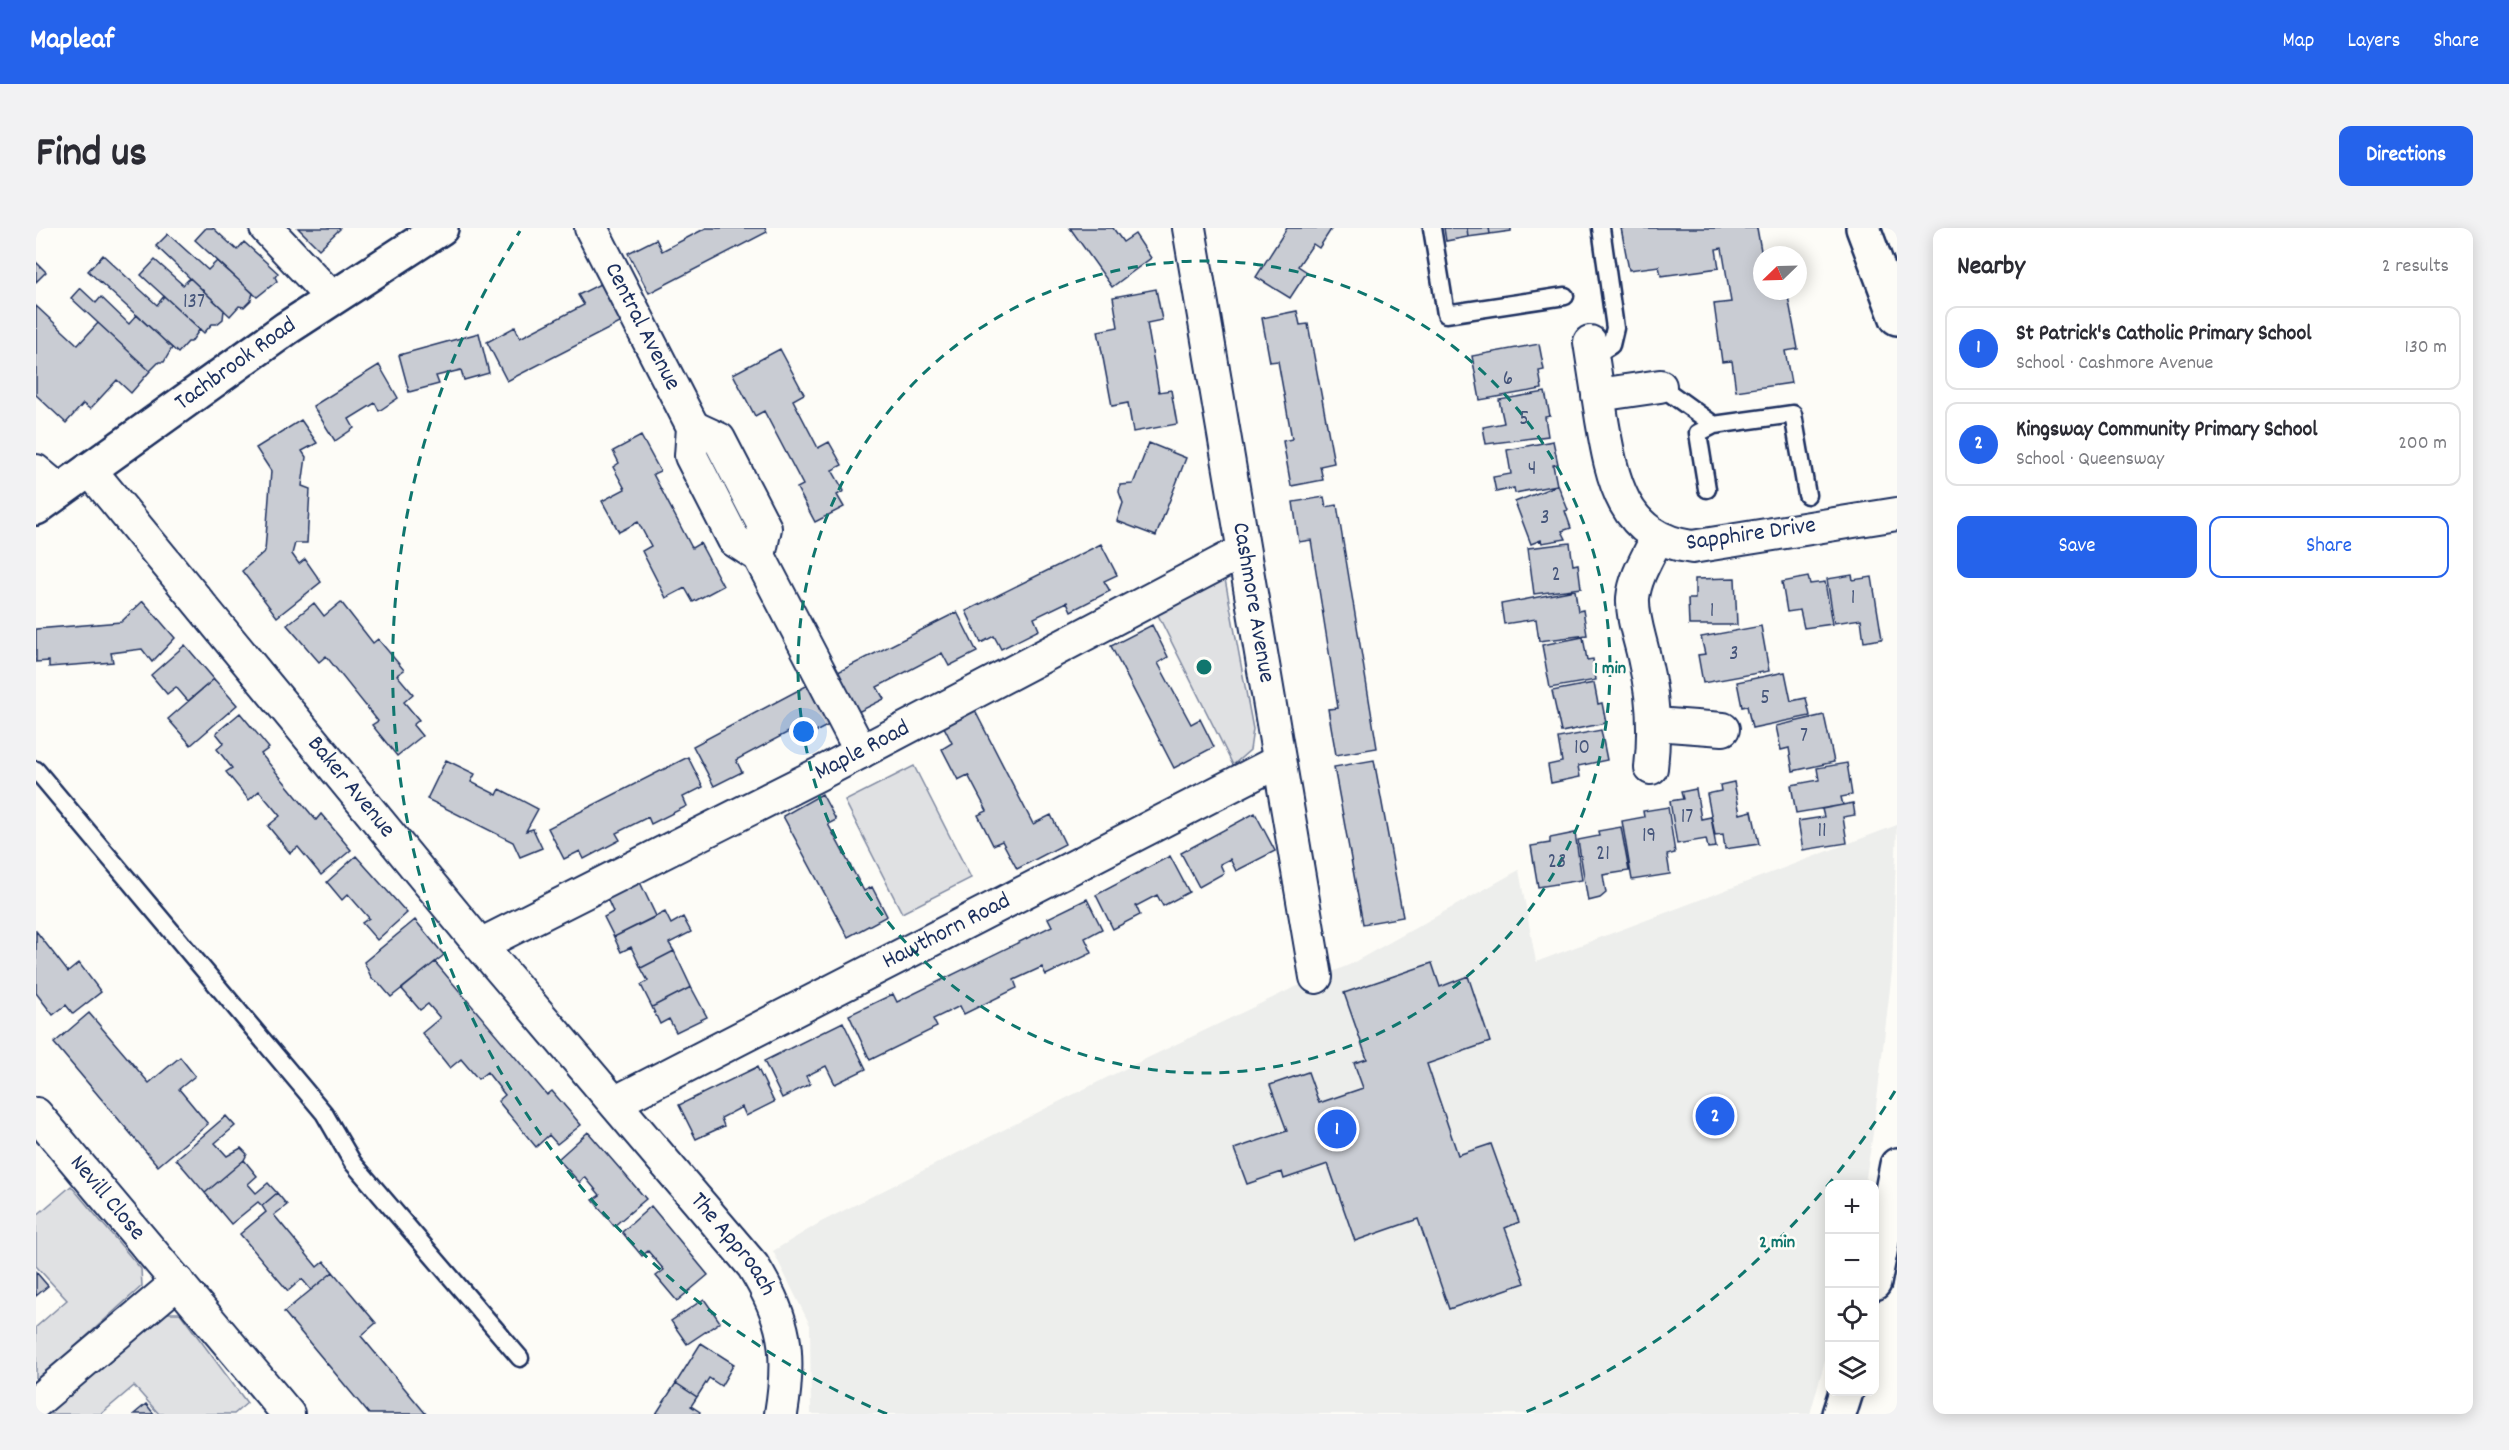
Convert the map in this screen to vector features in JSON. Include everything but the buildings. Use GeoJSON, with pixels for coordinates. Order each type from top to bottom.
{"type":"FeatureCollection","features":[{"type":"Feature","properties":{"kind":"main road","name":"Tachbrook Road"},"geometry":{"type":"LineString","coordinates":[[44,490],[89,470],[332,298],[441,228]]}},
{"type":"Feature","properties":{"kind":"main road"},"geometry":{"type":"LineString","coordinates":[[1863,228],[1897,318]]}},
{"type":"Feature","properties":{"kind":"main road"},"geometry":{"type":"LineString","coordinates":[[1879,1262],[1897,1165]]}},
{"type":"Feature","properties":{"kind":"main road"},"geometry":{"type":"LineString","coordinates":[[1839,1414],[1845,1396]]}},
{"type":"Feature","properties":{"kind":"street"},"geometry":{"type":"LineString","coordinates":[[266,228],[332,298]]}},
{"type":"Feature","properties":{"kind":"street","name":"Central Avenue"},"geometry":{"type":"LineString","coordinates":[[591,228],[693,427],[691,456],[718,509],[734,540],[759,556],[861,752]]}},
{"type":"Feature","properties":{"kind":"street","name":"Cashmore Avenue"},"geometry":{"type":"LineString","coordinates":[[1189,228],[1317,977]]}},
{"type":"Feature","properties":{"kind":"street","name":"Sapphire Drive"},"geometry":{"type":"LineString","coordinates":[[1591,350],[1613,477],[1624,504],[1657,538],[1673,544],[1692,547],[1897,514]]}},
{"type":"Feature","properties":{"kind":"street"},"geometry":{"type":"LineString","coordinates":[[1598,395],[1660,386]]}},
{"type":"Feature","properties":{"kind":"street","name":"Baker Avenue"},"geometry":{"type":"LineString","coordinates":[[89,470],[480,945],[616,1102]]}},
{"type":"Feature","properties":{"kind":"street"},"geometry":{"type":"LineString","coordinates":[[1651,768],[1655,723],[1649,679],[1633,616],[1638,579],[1657,538]]}},
{"type":"Feature","properties":{"kind":"street","name":"Maple Road"},"geometry":{"type":"LineString","coordinates":[[480,945],[861,752],[1243,551]]}},
{"type":"Feature","properties":{"kind":"street"},"geometry":{"type":"LineString","coordinates":[[1655,723],[1723,729]]}},
{"type":"Feature","properties":{"kind":"street","name":"Hawthorn Road"},"geometry":{"type":"LineString","coordinates":[[616,1102],[1279,761]]}},
{"type":"Feature","properties":{"kind":"street","name":"The Approach"},"geometry":{"type":"LineString","coordinates":[[616,1102],[753,1266],[773,1297],[783,1328],[786,1362],[781,1414]]}},
{"type":"Feature","properties":{"kind":"street","name":"Nevill Close"},"geometry":{"type":"LineString","coordinates":[[36,1114],[288,1414]]}},
{"type":"Feature","properties":{"kind":"street"},"geometry":{"type":"LineString","coordinates":[[36,1402],[178,1282]]}},
{"type":"Feature","properties":{"kind":"lane"},"geometry":{"type":"LineString","coordinates":[[1432,228],[1446,314],[1565,296]]}},
{"type":"Feature","properties":{"kind":"lane"},"geometry":{"type":"LineString","coordinates":[[1591,350],[1611,345],[1615,328],[1601,228]]}},
{"type":"Feature","properties":{"kind":"lane"},"geometry":{"type":"LineString","coordinates":[[1660,386],[1714,425]]}},
{"type":"Feature","properties":{"kind":"lane"},"geometry":{"type":"LineString","coordinates":[[1707,489],[1698,433],[1714,425],[1793,414],[1807,495]]}},
{"type":"Feature","properties":{"kind":"lane"},"geometry":{"type":"LineString","coordinates":[[36,770],[324,1113],[353,1163],[520,1358]]}},
{"type":"Feature","properties":{"kind":"shaded area"},"geometry":{"type":"Polygon","coordinates":[[[1220,574],[1225,579],[1253,729],[1250,750],[1233,765],[1155,609],[1220,574]]]}},
{"type":"Feature","properties":{"kind":"shaded area"},"geometry":{"type":"Polygon","coordinates":[[[914,766],[971,878],[902,913],[845,801],[914,766]]]}},
{"type":"Feature","properties":{"kind":"shaded area"},"geometry":{"type":"Polygon","coordinates":[[[1897,825],[1892,971],[1873,1133],[1866,1180],[1825,1180],[1825,1360],[1810,1414],[811,1414],[810,1325],[773,1251],[821,1222],[1108,1077],[1293,988],[1349,965],[1519,870],[1536,962],[1897,825]]]}},
{"type":"Feature","properties":{"kind":"shaded area"},"geometry":{"type":"Polygon","coordinates":[[[71,1186],[141,1269],[142,1286],[36,1382],[36,1327],[67,1300],[36,1266],[36,1216],[71,1186]]]}},
{"type":"Feature","properties":{"kind":"shaded area"},"geometry":{"type":"Polygon","coordinates":[[[159,1313],[180,1313],[247,1403],[234,1414],[159,1414],[134,1386],[101,1414],[42,1414],[159,1313]]]}},
{"type":"Feature","properties":{"kind":"place","name":"Kingsway Community Primary School"},"geometry":{"type":"Point","coordinates":[1715,1116]}},
{"type":"Feature","properties":{"kind":"place","name":"St Patrick's Catholic Primary School"},"geometry":{"type":"Point","coordinates":[1337,1129]}}]}
